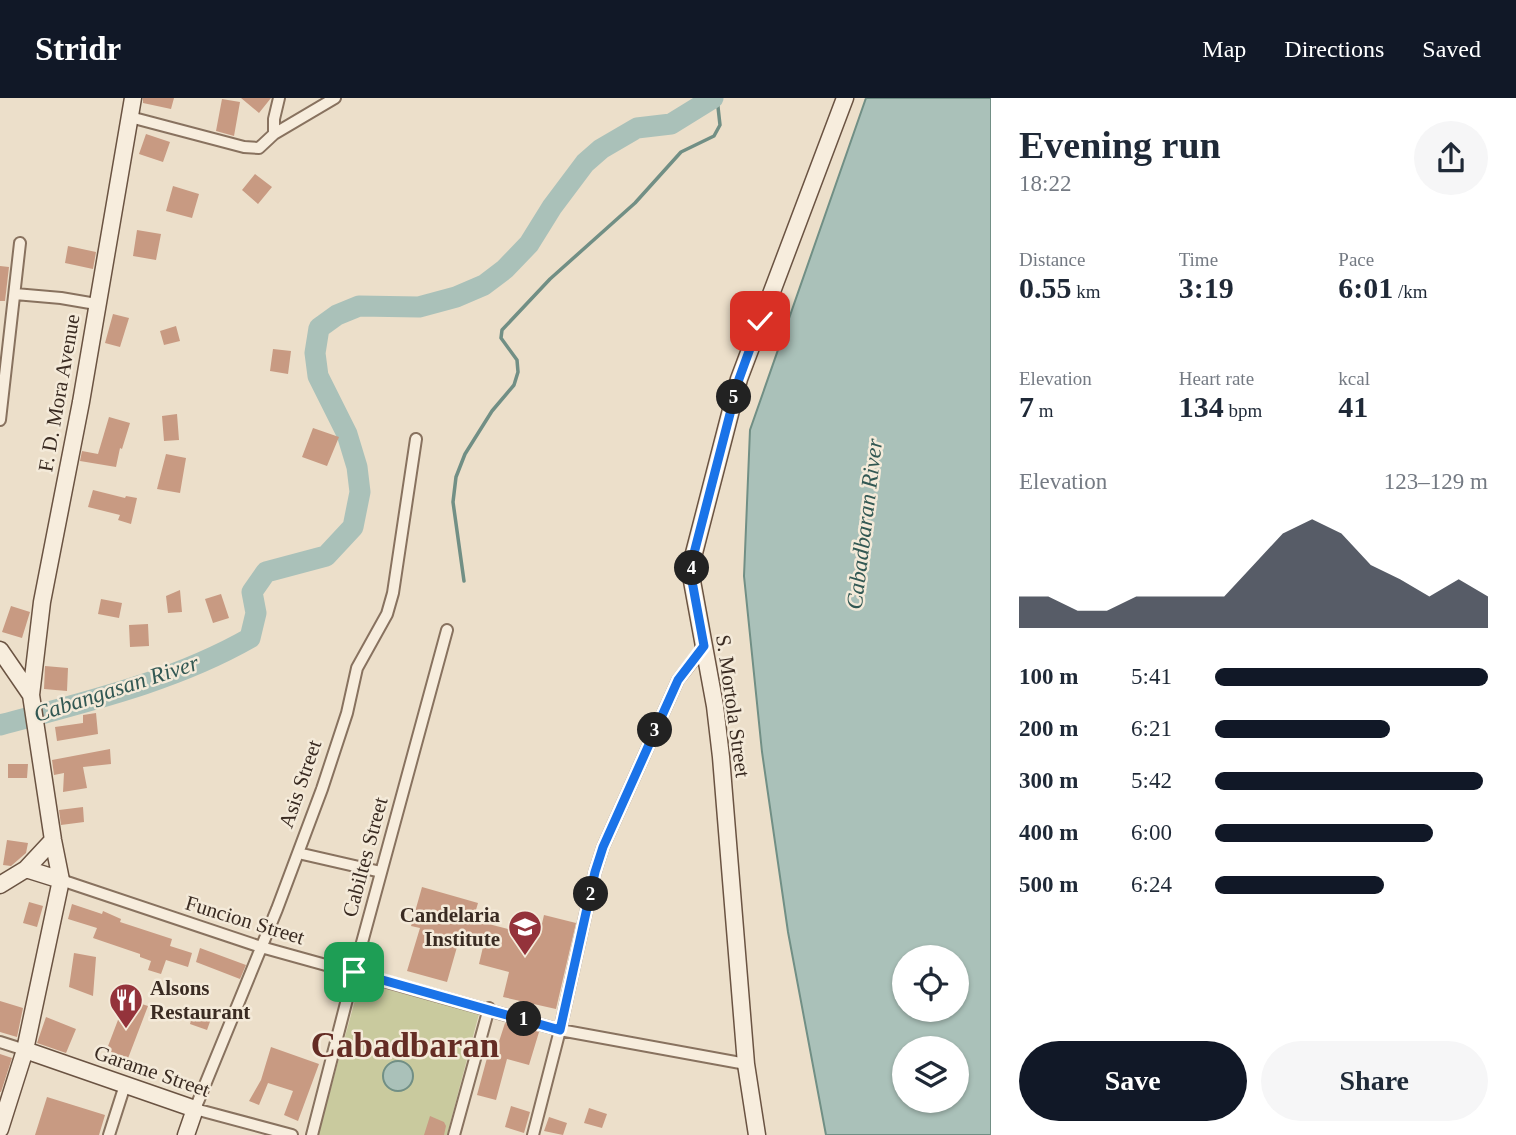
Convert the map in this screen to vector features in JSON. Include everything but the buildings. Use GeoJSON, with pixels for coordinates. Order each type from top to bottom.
{"type":"FeatureCollection","features":[{"type":"Feature","properties":{"kind":"street","name":"F. D. Mora Avenue"},"geometry":{"type":"LineString","coordinates":[[33,707],[36,647],[42,602],[81,402],[133,98]]}},
{"type":"Feature","properties":{"kind":"street"},"geometry":{"type":"LineString","coordinates":[[274,134],[279,98]]}},
{"type":"Feature","properties":{"kind":"street"},"geometry":{"type":"LineString","coordinates":[[130,117],[244,147],[260,148],[274,134],[335,98]]}},
{"type":"Feature","properties":{"kind":"street","name":"S. Mortola Street"},"geometry":{"type":"LineString","coordinates":[[757,1135],[746,1064],[721,757],[715,706],[692,581],[692,561],[739,379],[845,98]]}},
{"type":"Feature","properties":{"kind":"street"},"geometry":{"type":"LineString","coordinates":[[0,420],[20,243]]}},
{"type":"Feature","properties":{"kind":"street"},"geometry":{"type":"LineString","coordinates":[[15,294],[96,304]]}},
{"type":"Feature","properties":{"kind":"street","name":"Asis Street"},"geometry":{"type":"LineString","coordinates":[[186,1135],[298,853],[347,713],[356,668],[378,632],[393,593],[416,439]]}},
{"type":"Feature","properties":{"kind":"street","name":"Cabiltes Street"},"geometry":{"type":"LineString","coordinates":[[312,1135],[447,630]]}},
{"type":"Feature","properties":{"kind":"street"},"geometry":{"type":"LineString","coordinates":[[533,1135],[603,847],[678,680],[704,646]]}},
{"type":"Feature","properties":{"kind":"street"},"geometry":{"type":"LineString","coordinates":[[0,651],[21,657],[36,647]]}},
{"type":"Feature","properties":{"kind":"street"},"geometry":{"type":"LineString","coordinates":[[0,651],[33,707],[61,880],[25,1050],[0,1129]]}},
{"type":"Feature","properties":{"kind":"street"},"geometry":{"type":"LineString","coordinates":[[0,885],[26,869],[53,840]]}},
{"type":"Feature","properties":{"kind":"street"},"geometry":{"type":"LineString","coordinates":[[298,853],[381,872]]}},
{"type":"Feature","properties":{"kind":"street"},"geometry":{"type":"LineString","coordinates":[[26,869],[61,880]]}},
{"type":"Feature","properties":{"kind":"street","name":"Funcion Street"},"geometry":{"type":"LineString","coordinates":[[61,880],[261,947],[560,1030],[746,1064]]}},
{"type":"Feature","properties":{"kind":"street"},"geometry":{"type":"LineString","coordinates":[[454,1135],[489,1009]]}},
{"type":"Feature","properties":{"kind":"street","name":"Garame Street"},"geometry":{"type":"LineString","coordinates":[[0,1042],[195,1109],[292,1135]]}},
{"type":"Feature","properties":{"kind":"street"},"geometry":{"type":"LineString","coordinates":[[109,1135],[125,1085]]}},
{"type":"Feature","properties":{"kind":"green space"},"geometry":{"type":"Polygon","coordinates":[[[360,982],[479,1014],[447,1135],[318,1135],[360,982]]]}},
{"type":"Feature","properties":{"kind":"water","name":"Cabadbaran River"},"geometry":{"type":"Polygon","coordinates":[[[866,98],[991,98],[991,1135],[826,1135],[788,932],[762,752],[744,576],[750,430],[866,98]]]}},
{"type":"Feature","properties":{"kind":"water"},"geometry":{"type":"Polygon","coordinates":[[[398,1061],[404,1062],[412,1070],[412,1082],[404,1090],[398,1091],[392,1090],[384,1082],[383,1076],[384,1070],[392,1062],[398,1061]]]}},
{"type":"Feature","properties":{"kind":"waterway","name":"Cabangasan River"},"geometry":{"type":"LineString","coordinates":[[0,725],[159,679],[250,638],[256,613],[252,592],[266,572],[326,556],[353,527],[360,492],[357,467],[347,434],[318,376],[315,353],[319,328],[337,315],[359,306],[419,307],[456,297],[484,285],[505,269],[529,244],[552,207],[585,163],[601,149],[637,128],[671,124],[713,98]]}},
{"type":"Feature","properties":{"kind":"waterway"},"geometry":{"type":"LineString","coordinates":[[464,581],[453,502],[456,477],[465,454],[492,411],[514,385],[518,372],[517,360],[501,338],[502,330],[550,279],[635,203],[681,152],[714,136],[720,125],[717,98]]}},
{"type":"Feature","properties":{"kind":"place","name":"Candelaria Institute"},"geometry":{"type":"Point","coordinates":[525,957]}},
{"type":"Feature","properties":{"kind":"place","name":"Alsons Restaurant"},"geometry":{"type":"Point","coordinates":[126,1030]}},
{"type":"Feature","properties":{"kind":"district","name":"Cabadbaran"},"geometry":{"type":"Point","coordinates":[405,1045]}},
{"type":"Feature","properties":{"kind":"route"},"geometry":{"type":"LineString","coordinates":[[354,972],[560,1030],[603,847],[678,680],[704,646],[692,581],[695,543],[739,379],[760,321]]}}]}
